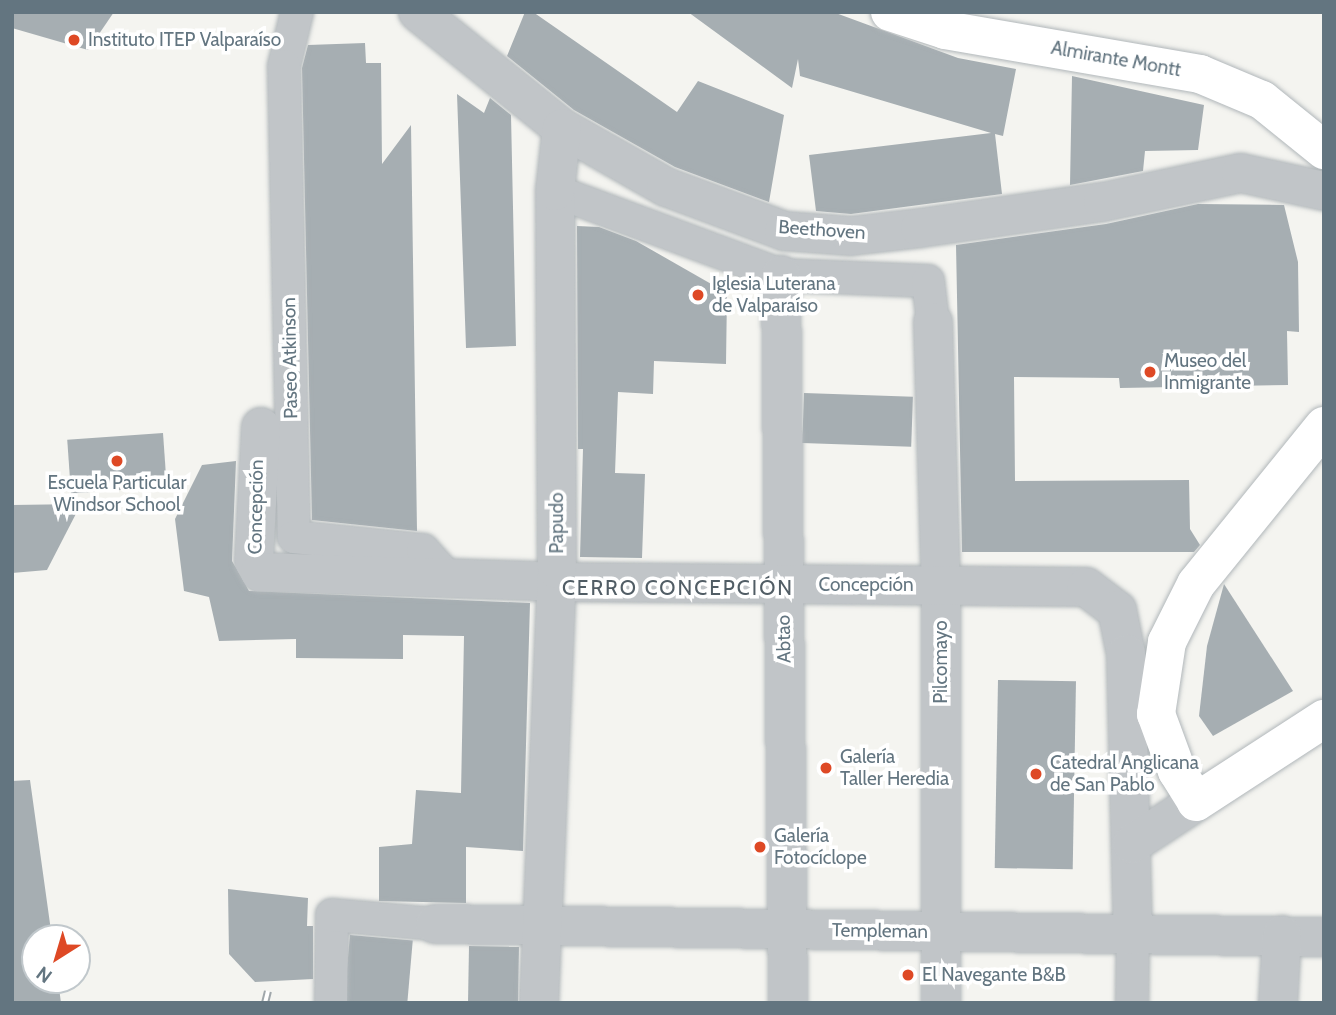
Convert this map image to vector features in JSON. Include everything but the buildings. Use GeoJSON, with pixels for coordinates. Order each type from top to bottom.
{"type":"FeatureCollection","features":[{"type":"Feature","properties":{"kind":"main road","name":"Almirante Montt"},"geometry":{"type":"LineString","coordinates":[[895,14],[945,30],[1200,74],[1262,100],[1324,150]]}},
{"type":"Feature","properties":{"kind":"main road"},"geometry":{"type":"LineString","coordinates":[[1324,426],[1196,584],[1167,642],[1156,714],[1177,771],[1196,802],[1324,719]]}},
{"type":"Feature","properties":{"kind":"street","name":"Paseo Atkinson"},"geometry":{"type":"LineString","coordinates":[[297,12],[284,66],[294,537],[424,550],[448,578]]}},
{"type":"Feature","properties":{"kind":"street","name":"Beethoven"},"geometry":{"type":"LineString","coordinates":[[418,12],[562,128],[666,187],[784,231],[851,236],[920,228],[1103,202],[1241,173],[1324,191]]}},
{"type":"Feature","properties":{"kind":"street","name":"Papudo"},"geometry":{"type":"LineString","coordinates":[[539,1003],[557,582],[555,191],[562,128]]}},
{"type":"Feature","properties":{"kind":"street"},"geometry":{"type":"LineString","coordinates":[[555,191],[781,275],[928,281],[933,322]]}},
{"type":"Feature","properties":{"kind":"street","name":"Abtao"},"geometry":{"type":"LineString","coordinates":[[781,275],[788,1003]]}},
{"type":"Feature","properties":{"kind":"street","name":"Pilcomayo"},"geometry":{"type":"LineString","coordinates":[[933,322],[941,586],[941,1003]]}},
{"type":"Feature","properties":{"kind":"street","name":"Concepción"},"geometry":{"type":"LineString","coordinates":[[259,416],[254,561],[260,572],[557,582],[1086,587],[1117,610],[1126,654],[1133,935]]}},
{"type":"Feature","properties":{"kind":"street"},"geometry":{"type":"LineString","coordinates":[[1132,844],[1196,802]]}},
{"type":"Feature","properties":{"kind":"street"},"geometry":{"type":"LineString","coordinates":[[331,1003],[331,915],[435,924]]}},
{"type":"Feature","properties":{"kind":"street","name":"Templeman"},"geometry":{"type":"LineString","coordinates":[[435,924],[1133,935],[1282,934],[1324,937]]}},
{"type":"Feature","properties":{"kind":"street"},"geometry":{"type":"LineString","coordinates":[[1278,1003],[1282,934]]}},
{"type":"Feature","properties":{"kind":"street"},"geometry":{"type":"LineString","coordinates":[[1132,1003],[1133,935]]}},
{"type":"Feature","properties":{"kind":"railway"},"geometry":{"type":"LineString","coordinates":[[265,1003],[268,991]]}},
{"type":"Feature","properties":{"kind":"place","name":"Instituto ITEP Valparaíso"},"geometry":{"type":"Point","coordinates":[74,40]}},
{"type":"Feature","properties":{"kind":"place","name":"Iglesia Luterana de Valparaíso"},"geometry":{"type":"Point","coordinates":[698,295]}},
{"type":"Feature","properties":{"kind":"place","name":"Museo del Inmigrante"},"geometry":{"type":"Point","coordinates":[1150,372]}},
{"type":"Feature","properties":{"kind":"place","name":"Escuela Particular Windsor School"},"geometry":{"type":"Point","coordinates":[117,461]}},
{"type":"Feature","properties":{"kind":"place","name":"Galería Taller Heredia"},"geometry":{"type":"Point","coordinates":[826,768]}},
{"type":"Feature","properties":{"kind":"place","name":"Catedral Anglicana de San Pablo"},"geometry":{"type":"Point","coordinates":[1036,774]}},
{"type":"Feature","properties":{"kind":"place","name":"Galería Fotocíclope"},"geometry":{"type":"Point","coordinates":[760,847]}},
{"type":"Feature","properties":{"kind":"place","name":"El Navegante B&B"},"geometry":{"type":"Point","coordinates":[908,975]}},
{"type":"Feature","properties":{"kind":"district","name":"CERRO CONCEPCIÓN"},"geometry":{"type":"Point","coordinates":[678,588]}}]}
